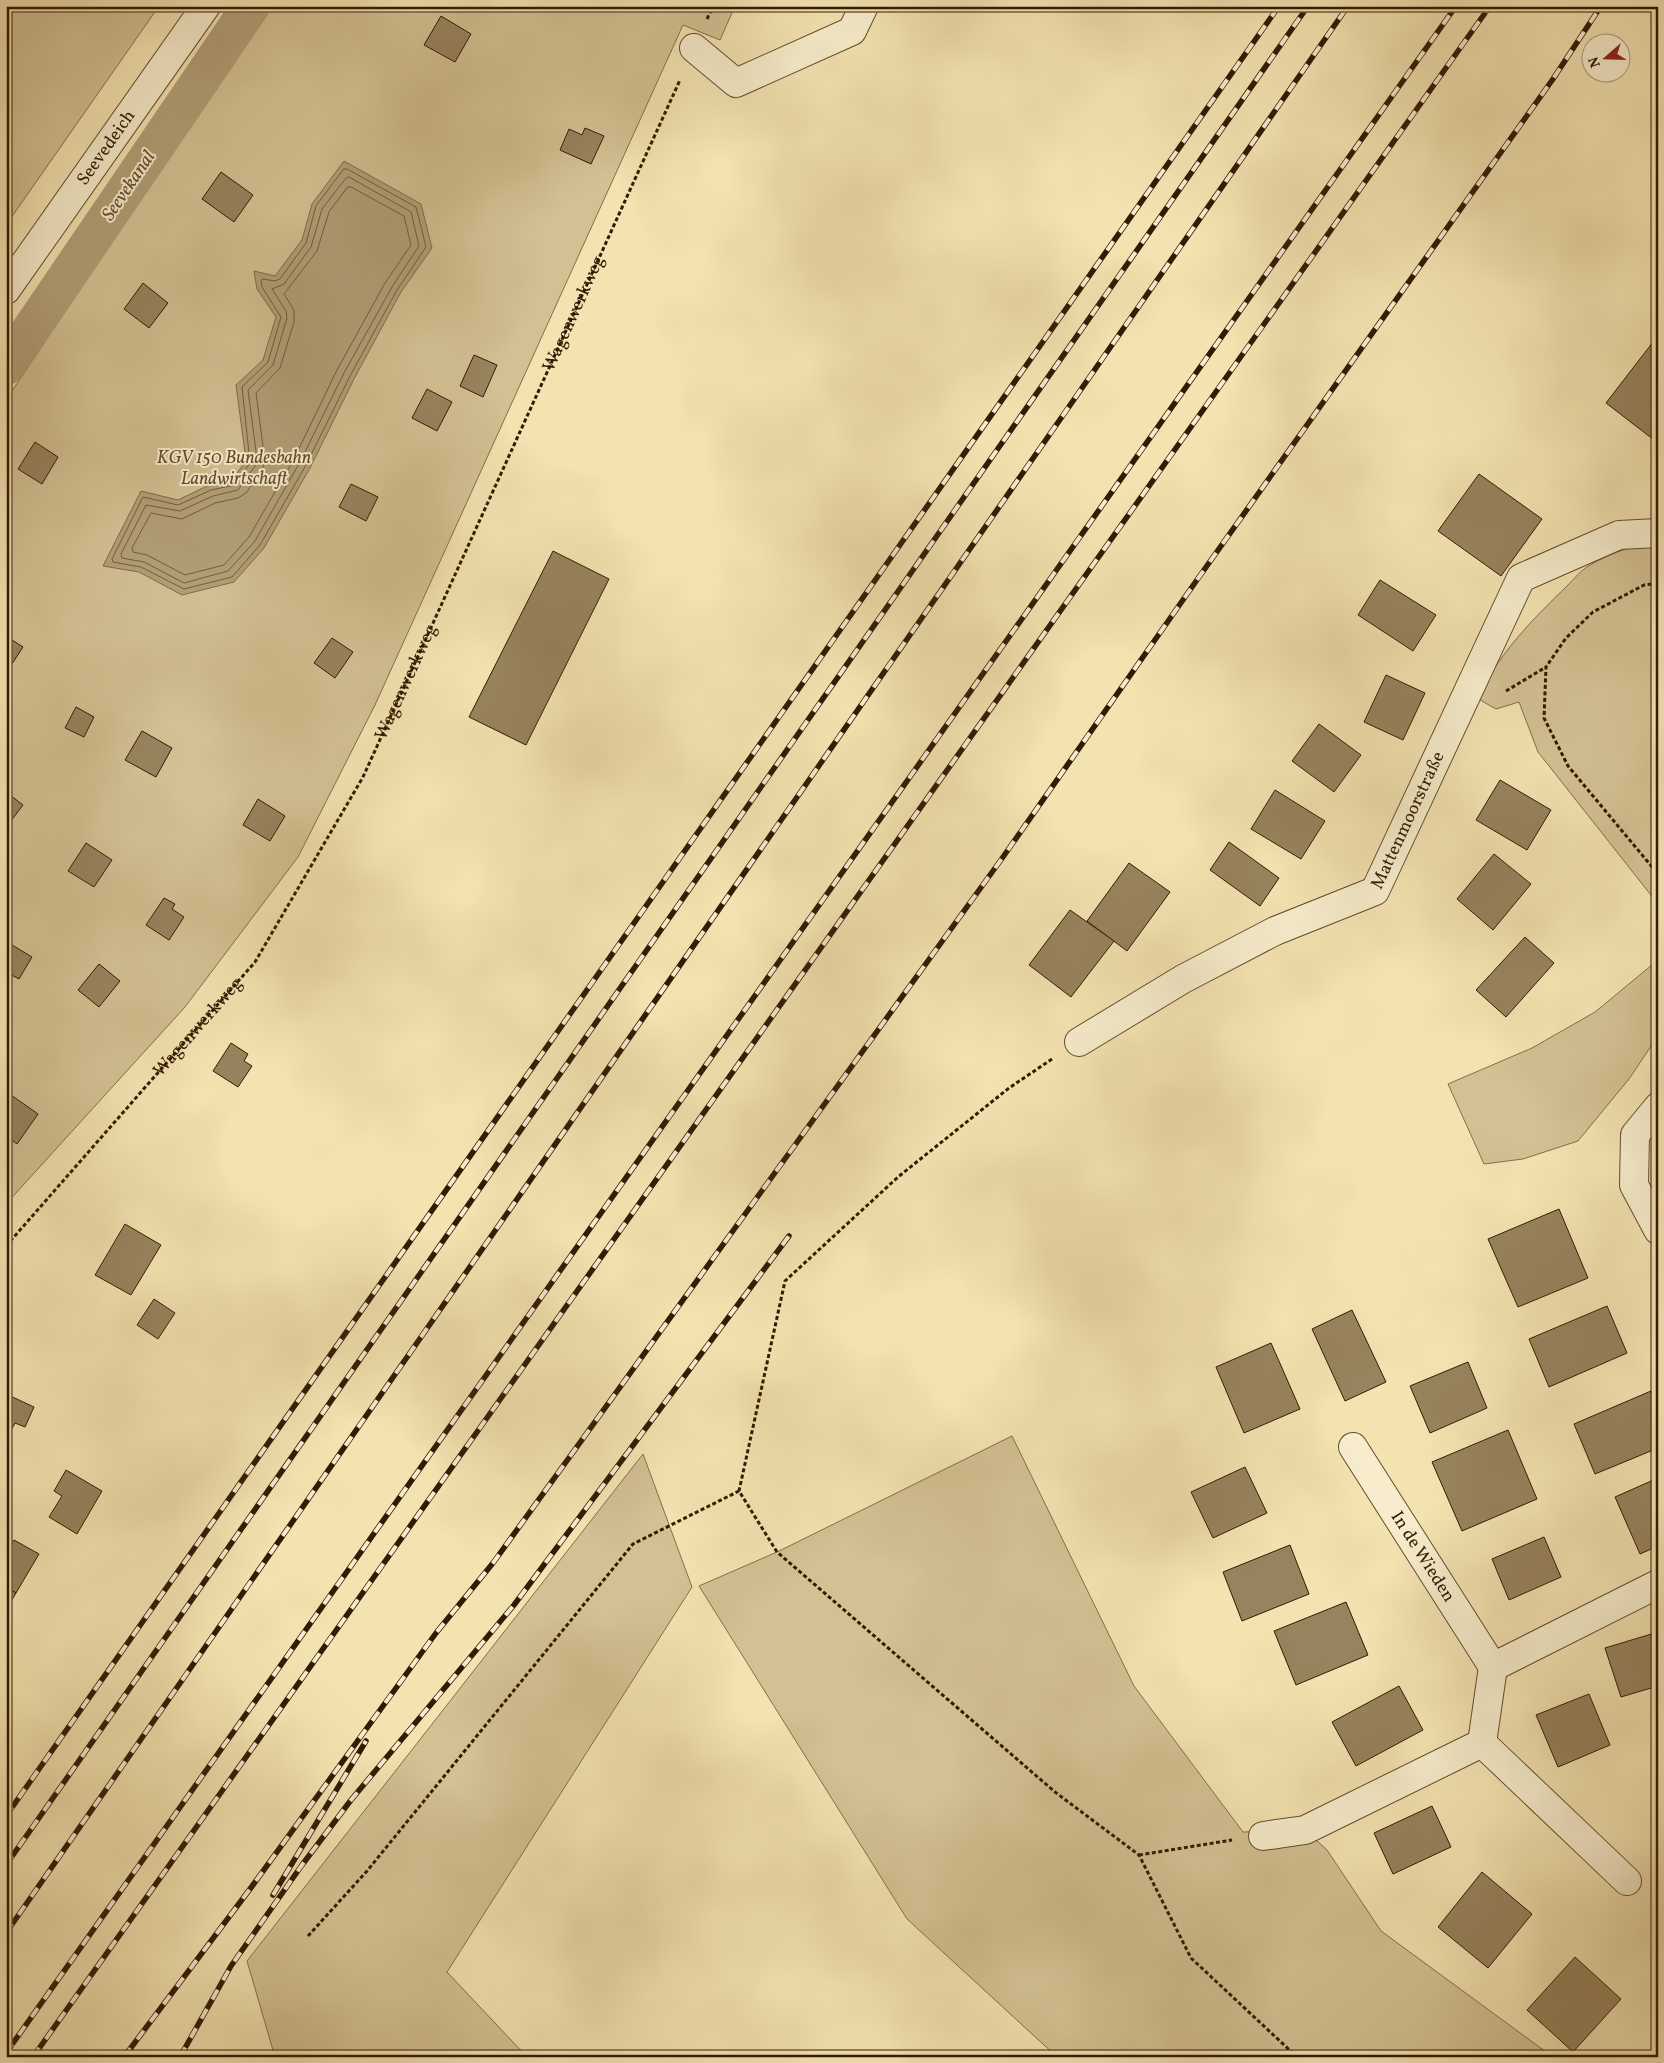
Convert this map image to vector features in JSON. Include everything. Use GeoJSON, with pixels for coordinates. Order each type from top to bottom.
{"type":"FeatureCollection","features":[{"type":"Feature","properties":{"kind":"street","name":"Seevedeich"},"geometry":{"type":"LineString","coordinates":[[6,290],[206,6]]}},
{"type":"Feature","properties":{"kind":"street"},"geometry":{"type":"LineString","coordinates":[[694,48],[736,83],[852,31],[864,6]]}},
{"type":"Feature","properties":{"kind":"street","name":"Mattenmoorstraße"},"geometry":{"type":"LineString","coordinates":[[1078,1042],[1182,979],[1275,932],[1375,891],[1521,578],[1619,536],[1658,534]]}},
{"type":"Feature","properties":{"kind":"street"},"geometry":{"type":"LineString","coordinates":[[1658,1107],[1635,1135],[1634,1185],[1658,1230]]}},
{"type":"Feature","properties":{"kind":"street","name":"In de Wieden"},"geometry":{"type":"LineString","coordinates":[[1353,1447],[1493,1667]]}},
{"type":"Feature","properties":{"kind":"street"},"geometry":{"type":"LineString","coordinates":[[1482,1743],[1493,1667],[1658,1584]]}},
{"type":"Feature","properties":{"kind":"street"},"geometry":{"type":"LineString","coordinates":[[1263,1836],[1304,1830],[1482,1743]]}},
{"type":"Feature","properties":{"kind":"street"},"geometry":{"type":"LineString","coordinates":[[1482,1743],[1628,1881]]}},
{"type":"Feature","properties":{"kind":"path","name":"Wagenwerkweg"},"geometry":{"type":"LineString","coordinates":[[6,1246],[255,962],[363,777],[713,6]]}},
{"type":"Feature","properties":{"kind":"path"},"geometry":{"type":"LineString","coordinates":[[1658,583],[1644,585],[1593,612],[1566,638],[1546,667],[1544,718],[1568,766],[1658,874]]}},
{"type":"Feature","properties":{"kind":"path"},"geometry":{"type":"LineString","coordinates":[[1078,1042],[1009,1088],[898,1177],[785,1281],[739,1491],[777,1552],[1055,1792],[1138,1854],[1192,1958],[1297,2057]]}},
{"type":"Feature","properties":{"kind":"path"},"geometry":{"type":"LineString","coordinates":[[308,1936],[367,1871],[634,1544],[739,1491]]}},
{"type":"Feature","properties":{"kind":"path"},"geometry":{"type":"LineString","coordinates":[[1138,1854],[1263,1836]]}},
{"type":"Feature","properties":{"kind":"green space"},"geometry":{"type":"Polygon","coordinates":[[[6,6],[159,6],[6,225],[6,6]]]}},
{"type":"Feature","properties":{"kind":"green space","name":"KGV 150 Bundesbahn Landwirtschaft"},"geometry":{"type":"Polygon","coordinates":[[[269,6],[735,6],[720,40],[683,25],[375,705],[298,857],[185,1007],[6,1204],[6,400],[269,6]]]}},
{"type":"Feature","properties":{"kind":"green space"},"geometry":{"type":"Polygon","coordinates":[[[1658,541],[1658,904],[1538,752],[1519,702],[1496,709],[1480,700],[1485,685],[1504,654],[1530,624],[1581,572],[1590,565],[1614,553],[1658,541]]]}},
{"type":"Feature","properties":{"kind":"green space"},"geometry":{"type":"Polygon","coordinates":[[[1658,960],[1658,1036],[1629,1079],[1578,1141],[1523,1159],[1484,1164],[1448,1084],[1532,1048],[1595,1012],[1658,960]]]}},
{"type":"Feature","properties":{"kind":"green space"},"geometry":{"type":"Polygon","coordinates":[[[1012,1436],[1134,1686],[1243,1832],[1305,1830],[1327,1850],[1381,1931],[1553,2057],[1057,2057],[907,1919],[699,1586],[777,1552],[1012,1436]]]}},
{"type":"Feature","properties":{"kind":"green space"},"geometry":{"type":"Polygon","coordinates":[[[643,1454],[692,1587],[447,1972],[527,2057],[275,2057],[247,1961],[643,1454]]]}},
{"type":"Feature","properties":{"kind":"water"},"geometry":{"type":"Polygon","coordinates":[[[344,161],[421,204],[432,248],[401,292],[354,379],[310,468],[264,548],[234,582],[182,595],[139,572],[103,566],[141,491],[178,500],[209,485],[232,481],[246,460],[236,385],[263,360],[276,317],[257,289],[254,271],[275,276],[302,240],[312,204],[344,161]]]}},
{"type":"Feature","properties":{"kind":"building"},"geometry":{"type":"Polygon","coordinates":[[[441,16],[471,34],[455,62],[424,45],[441,16]]]}},
{"type":"Feature","properties":{"kind":"building"},"geometry":{"type":"Polygon","coordinates":[[[585,128],[604,136],[591,164],[560,150],[569,129],[582,135],[585,128]]]}},
{"type":"Feature","properties":{"kind":"building"},"geometry":{"type":"Polygon","coordinates":[[[221,172],[253,195],[234,222],[202,199],[221,172]]]}},
{"type":"Feature","properties":{"kind":"building"},"geometry":{"type":"Polygon","coordinates":[[[143,283],[168,303],[149,328],[124,309],[143,283]]]}},
{"type":"Feature","properties":{"kind":"building"},"geometry":{"type":"Polygon","coordinates":[[[1653,342],[1658,345],[1658,443],[1606,403],[1653,342]]]}},
{"type":"Feature","properties":{"kind":"building"},"geometry":{"type":"Polygon","coordinates":[[[474,355],[497,365],[483,397],[460,386],[474,355]]]}},
{"type":"Feature","properties":{"kind":"building"},"geometry":{"type":"Polygon","coordinates":[[[427,389],[452,402],[437,431],[412,418],[427,389]]]}},
{"type":"Feature","properties":{"kind":"building"},"geometry":{"type":"Polygon","coordinates":[[[35,442],[58,457],[42,484],[18,469],[35,442]]]}},
{"type":"Feature","properties":{"kind":"building"},"geometry":{"type":"Polygon","coordinates":[[[1479,474],[1542,519],[1501,576],[1438,531],[1479,474]]]}},
{"type":"Feature","properties":{"kind":"building"},"geometry":{"type":"Polygon","coordinates":[[[351,484],[378,497],[366,521],[339,507],[351,484]]]}},
{"type":"Feature","properties":{"kind":"building"},"geometry":{"type":"Polygon","coordinates":[[[553,551],[609,579],[526,745],[469,717],[553,551]]]}},
{"type":"Feature","properties":{"kind":"building"},"geometry":{"type":"Polygon","coordinates":[[[1380,580],[1436,615],[1413,651],[1358,615],[1380,580]]]}},
{"type":"Feature","properties":{"kind":"building"},"geometry":{"type":"Polygon","coordinates":[[[6,636],[23,647],[6,673],[6,636]]]}},
{"type":"Feature","properties":{"kind":"building"},"geometry":{"type":"Polygon","coordinates":[[[332,638],[353,652],[335,678],[314,663],[332,638]]]}},
{"type":"Feature","properties":{"kind":"building"},"geometry":{"type":"Polygon","coordinates":[[[1386,675],[1425,693],[1403,740],[1364,722],[1386,675]]]}},
{"type":"Feature","properties":{"kind":"building"},"geometry":{"type":"Polygon","coordinates":[[[76,707],[94,717],[84,737],[65,728],[76,707]]]}},
{"type":"Feature","properties":{"kind":"building"},"geometry":{"type":"Polygon","coordinates":[[[1319,724],[1361,755],[1334,792],[1292,761],[1319,724]]]}},
{"type":"Feature","properties":{"kind":"building"},"geometry":{"type":"Polygon","coordinates":[[[142,731],[172,748],[156,777],[125,760],[142,731]]]}},
{"type":"Feature","properties":{"kind":"building"},"geometry":{"type":"Polygon","coordinates":[[[1500,780],[1551,810],[1527,850],[1476,820],[1500,780]]]}},
{"type":"Feature","properties":{"kind":"building"},"geometry":{"type":"Polygon","coordinates":[[[1275,790],[1325,821],[1301,859],[1251,829],[1275,790]]]}},
{"type":"Feature","properties":{"kind":"building"},"geometry":{"type":"Polygon","coordinates":[[[6,792],[23,805],[7,826],[6,825],[6,792]]]}},
{"type":"Feature","properties":{"kind":"building"},"geometry":{"type":"Polygon","coordinates":[[[258,799],[285,816],[270,841],[243,825],[258,799]]]}},
{"type":"Feature","properties":{"kind":"building"},"geometry":{"type":"Polygon","coordinates":[[[1229,842],[1279,878],[1260,906],[1210,870],[1229,842]]]}},
{"type":"Feature","properties":{"kind":"building"},"geometry":{"type":"Polygon","coordinates":[[[86,843],[112,860],[94,887],[68,871],[86,843]]]}},
{"type":"Feature","properties":{"kind":"building"},"geometry":{"type":"Polygon","coordinates":[[[1494,854],[1531,884],[1493,930],[1457,899],[1494,854]]]}},
{"type":"Feature","properties":{"kind":"building"},"geometry":{"type":"Polygon","coordinates":[[[1129,863],[1170,892],[1127,951],[1087,921],[1129,863]]]}},
{"type":"Feature","properties":{"kind":"building"},"geometry":{"type":"Polygon","coordinates":[[[164,898],[175,904],[172,909],[184,917],[169,940],[146,925],[164,898]]]}},
{"type":"Feature","properties":{"kind":"building"},"geometry":{"type":"Polygon","coordinates":[[[1070,910],[1114,941],[1071,997],[1029,965],[1070,910]]]}},
{"type":"Feature","properties":{"kind":"building"},"geometry":{"type":"Polygon","coordinates":[[[1525,937],[1554,963],[1506,1017],[1476,990],[1525,937]]]}},
{"type":"Feature","properties":{"kind":"building"},"geometry":{"type":"Polygon","coordinates":[[[7,942],[32,957],[19,979],[6,972],[7,942]]]}},
{"type":"Feature","properties":{"kind":"building"},"geometry":{"type":"Polygon","coordinates":[[[99,964],[120,981],[99,1007],[78,990],[99,964]]]}},
{"type":"Feature","properties":{"kind":"building"},"geometry":{"type":"Polygon","coordinates":[[[231,1043],[248,1054],[244,1061],[252,1066],[238,1087],[213,1071],[231,1043]]]}},
{"type":"Feature","properties":{"kind":"building"},"geometry":{"type":"Polygon","coordinates":[[[11,1095],[38,1114],[17,1144],[6,1136],[6,1102],[11,1095]]]}},
{"type":"Feature","properties":{"kind":"building"},"geometry":{"type":"Polygon","coordinates":[[[1559,1209],[1588,1278],[1518,1307],[1488,1239],[1559,1209]]]}},
{"type":"Feature","properties":{"kind":"building"},"geometry":{"type":"Polygon","coordinates":[[[125,1224],[161,1245],[131,1295],[95,1275],[125,1224]]]}},
{"type":"Feature","properties":{"kind":"building"},"geometry":{"type":"Polygon","coordinates":[[[154,1299],[175,1313],[158,1339],[137,1325],[154,1299]]]}},
{"type":"Feature","properties":{"kind":"building"},"geometry":{"type":"Polygon","coordinates":[[[1607,1306],[1627,1353],[1549,1387],[1529,1339],[1607,1306]]]}},
{"type":"Feature","properties":{"kind":"building"},"geometry":{"type":"Polygon","coordinates":[[[1352,1310],[1386,1382],[1345,1401],[1312,1329],[1352,1310]]]}},
{"type":"Feature","properties":{"kind":"building"},"geometry":{"type":"Polygon","coordinates":[[[1271,1343],[1300,1409],[1244,1433],[1216,1367],[1271,1343]]]}},
{"type":"Feature","properties":{"kind":"building"},"geometry":{"type":"Polygon","coordinates":[[[1468,1362],[1487,1408],[1430,1433],[1410,1386],[1468,1362]]]}},
{"type":"Feature","properties":{"kind":"building"},"geometry":{"type":"Polygon","coordinates":[[[1651,1391],[1658,1407],[1658,1448],[1595,1474],[1574,1424],[1651,1391]]]}},
{"type":"Feature","properties":{"kind":"building"},"geometry":{"type":"Polygon","coordinates":[[[6,1394],[34,1407],[25,1427],[15,1423],[6,1440],[6,1394]]]}},
{"type":"Feature","properties":{"kind":"building"},"geometry":{"type":"Polygon","coordinates":[[[1508,1430],[1537,1499],[1462,1531],[1432,1462],[1508,1430]]]}},
{"type":"Feature","properties":{"kind":"building"},"geometry":{"type":"Polygon","coordinates":[[[1245,1467],[1267,1513],[1213,1538],[1191,1492],[1245,1467]]]}},
{"type":"Feature","properties":{"kind":"building"},"geometry":{"type":"Polygon","coordinates":[[[66,1470],[102,1491],[77,1534],[49,1517],[62,1496],[54,1491],[66,1470]]]}},
{"type":"Feature","properties":{"kind":"building"},"geometry":{"type":"Polygon","coordinates":[[[1658,1478],[1658,1546],[1640,1554],[1615,1497],[1658,1478]]]}},
{"type":"Feature","properties":{"kind":"building"},"geometry":{"type":"Polygon","coordinates":[[[1544,1537],[1561,1577],[1509,1600],[1492,1559],[1544,1537]]]}},
{"type":"Feature","properties":{"kind":"building"},"geometry":{"type":"Polygon","coordinates":[[[14,1540],[39,1554],[16,1593],[6,1587],[6,1552],[14,1540]]]}},
{"type":"Feature","properties":{"kind":"building"},"geometry":{"type":"Polygon","coordinates":[[[1290,1545],[1309,1594],[1242,1621],[1223,1572],[1290,1545]]]}},
{"type":"Feature","properties":{"kind":"building"},"geometry":{"type":"Polygon","coordinates":[[[6,1587],[16,1593],[6,1610],[6,1587]]]}},
{"type":"Feature","properties":{"kind":"building"},"geometry":{"type":"Polygon","coordinates":[[[1346,1602],[1368,1655],[1296,1685],[1274,1631],[1346,1602]]]}},
{"type":"Feature","properties":{"kind":"building"},"geometry":{"type":"Polygon","coordinates":[[[1658,1632],[1658,1686],[1621,1697],[1605,1648],[1658,1632]]]}},
{"type":"Feature","properties":{"kind":"building"},"geometry":{"type":"Polygon","coordinates":[[[1399,1686],[1423,1730],[1356,1766],[1332,1722],[1399,1686]]]}},
{"type":"Feature","properties":{"kind":"building"},"geometry":{"type":"Polygon","coordinates":[[[1589,1694],[1610,1745],[1558,1767],[1536,1715],[1589,1694]]]}},
{"type":"Feature","properties":{"kind":"building"},"geometry":{"type":"Polygon","coordinates":[[[1432,1806],[1451,1847],[1393,1874],[1374,1833],[1432,1806]]]}},
{"type":"Feature","properties":{"kind":"building"},"geometry":{"type":"Polygon","coordinates":[[[1482,1872],[1532,1914],[1488,1968],[1438,1927],[1482,1872]]]}},
{"type":"Feature","properties":{"kind":"building"},"geometry":{"type":"Polygon","coordinates":[[[1575,1957],[1621,1999],[1573,2052],[1527,2010],[1575,1957]]]}},
{"type":"Feature","properties":{"kind":"waterway","name":"Seevekanal"},"geometry":{"type":"LineString","coordinates":[[6,366],[251,6]]}},
{"type":"Feature","properties":{"kind":"railway"},"geometry":{"type":"LineString","coordinates":[[6,1816],[1279,6]]}},
{"type":"Feature","properties":{"kind":"railway"},"geometry":{"type":"LineString","coordinates":[[6,1865],[1308,6]]}},
{"type":"Feature","properties":{"kind":"railway"},"geometry":{"type":"LineString","coordinates":[[6,1933],[1348,6]]}},
{"type":"Feature","properties":{"kind":"railway"},"geometry":{"type":"LineString","coordinates":[[6,2053],[1456,6]]}},
{"type":"Feature","properties":{"kind":"railway"},"geometry":{"type":"LineString","coordinates":[[33,2057],[1490,6]]}},
{"type":"Feature","properties":{"kind":"railway"},"geometry":{"type":"LineString","coordinates":[[124,2057],[250,1889],[436,1633],[493,1563],[1003,857],[1199,577],[1553,79],[1601,6]]}},
{"type":"Feature","properties":{"kind":"railway"},"geometry":{"type":"LineString","coordinates":[[180,2057],[231,1966],[302,1865],[351,1800],[514,1605],[789,1236]]}},
{"type":"Feature","properties":{"kind":"railway"},"geometry":{"type":"LineString","coordinates":[[273,1895],[366,1741]]}}]}
